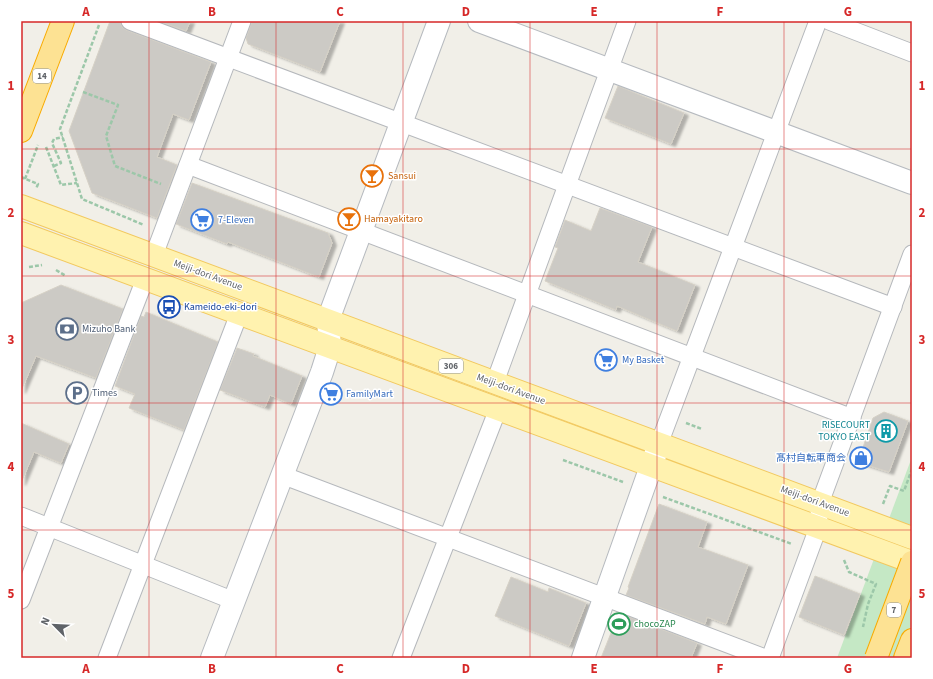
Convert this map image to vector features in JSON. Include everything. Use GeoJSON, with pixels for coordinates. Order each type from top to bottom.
{"type":"FeatureCollection","features":[{"type":"Feature","properties":{"kind":"highway","name":"14"},"geometry":{"type":"LineString","coordinates":[[21,131],[63,21]]}},
{"type":"Feature","properties":{"kind":"highway","name":"7"},"geometry":{"type":"LineString","coordinates":[[876,658],[912,562]]}},
{"type":"Feature","properties":{"kind":"highway"},"geometry":{"type":"LineString","coordinates":[[905,658],[912,640]]}},
{"type":"Feature","properties":{"kind":"main road","name":"Meiji-dori Avenue"},"geometry":{"type":"LineString","coordinates":[[21,206],[820,503],[881,516],[912,538]]}},
{"type":"Feature","properties":{"kind":"main road","name":"306"},"geometry":{"type":"LineString","coordinates":[[21,233],[912,562]]}},
{"type":"Feature","properties":{"kind":"street"},"geometry":{"type":"LineString","coordinates":[[130,21],[893,306]]}},
{"type":"Feature","properties":{"kind":"street"},"geometry":{"type":"LineString","coordinates":[[154,255],[242,21]]}},
{"type":"Feature","properties":{"kind":"street"},"geometry":{"type":"LineString","coordinates":[[212,658],[330,348],[328,320],[439,21]]}},
{"type":"Feature","properties":{"kind":"street"},"geometry":{"type":"LineString","coordinates":[[479,21],[912,183]]}},
{"type":"Feature","properties":{"kind":"street"},"geometry":{"type":"LineString","coordinates":[[494,382],[627,21]]}},
{"type":"Feature","properties":{"kind":"street"},"geometry":{"type":"LineString","coordinates":[[583,658],[659,444],[818,21]]}},
{"type":"Feature","properties":{"kind":"street"},"geometry":{"type":"LineString","coordinates":[[829,21],[912,53]]}},
{"type":"Feature","properties":{"kind":"street"},"geometry":{"type":"LineString","coordinates":[[188,165],[852,418]]}},
{"type":"Feature","properties":{"kind":"street"},"geometry":{"type":"LineString","coordinates":[[770,658],[818,528],[820,503],[912,254]]}},
{"type":"Feature","properties":{"kind":"street"},"geometry":{"type":"LineString","coordinates":[[21,600],[145,279]]}},
{"type":"Feature","properties":{"kind":"street"},"geometry":{"type":"LineString","coordinates":[[107,658],[239,314]]}},
{"type":"Feature","properties":{"kind":"street"},"geometry":{"type":"LineString","coordinates":[[401,658],[498,409]]}},
{"type":"Feature","properties":{"kind":"street"},"geometry":{"type":"LineString","coordinates":[[282,475],[765,658]]}},
{"type":"Feature","properties":{"kind":"street"},"geometry":{"type":"LineString","coordinates":[[21,516],[234,601]]}},
{"type":"Feature","properties":{"kind":"path"},"geometry":{"type":"LineString","coordinates":[[98,25],[60,129],[82,199],[148,227]]}},
{"type":"Feature","properties":{"kind":"path"},"geometry":{"type":"LineString","coordinates":[[83,92],[118,105],[106,136],[115,166],[178,190]]}},
{"type":"Feature","properties":{"kind":"path"},"geometry":{"type":"LineString","coordinates":[[54,166],[61,163],[52,143],[54,139],[63,137]]}},
{"type":"Feature","properties":{"kind":"path"},"geometry":{"type":"LineString","coordinates":[[46,147],[61,185],[77,183]]}},
{"type":"Feature","properties":{"kind":"path"},"geometry":{"type":"LineString","coordinates":[[29,267],[39,265],[48,266]]}},
{"type":"Feature","properties":{"kind":"path"},"geometry":{"type":"LineString","coordinates":[[54,269],[66,276]]}},
{"type":"Feature","properties":{"kind":"path"},"geometry":{"type":"LineString","coordinates":[[680,420],[702,429]]}},
{"type":"Feature","properties":{"kind":"path"},"geometry":{"type":"LineString","coordinates":[[563,460],[810,550]]}},
{"type":"Feature","properties":{"kind":"path"},"geometry":{"type":"LineString","coordinates":[[881,516],[890,486],[904,491],[912,469]]}},
{"type":"Feature","properties":{"kind":"path"},"geometry":{"type":"LineString","coordinates":[[849,558],[842,555],[849,572],[876,584],[868,604],[863,634]]}},
{"type":"Feature","properties":{"kind":"green space"},"geometry":{"type":"Polygon","coordinates":[[[912,457],[912,658],[837,658],[912,457]]]}},
{"type":"Feature","properties":{"kind":"building"},"geometry":{"type":"Polygon","coordinates":[[[110,21],[120,21],[122,27],[126,30],[211,62],[189,120],[173,114],[157,157],[177,165],[157,218],[92,193],[69,131],[110,21]]]}},
{"type":"Feature","properties":{"kind":"building"},"geometry":{"type":"Polygon","coordinates":[[[158,21],[190,21],[186,31],[158,21]]]}},
{"type":"Feature","properties":{"kind":"building"},"geometry":{"type":"Polygon","coordinates":[[[252,21],[340,21],[320,72],[248,44],[246,38],[252,21]]]}},
{"type":"Feature","properties":{"kind":"building"},"geometry":{"type":"Polygon","coordinates":[[[618,86],[684,113],[671,144],[605,118],[618,86]]]}},
{"type":"Feature","properties":{"kind":"building"},"geometry":{"type":"Polygon","coordinates":[[[192,183],[328,233],[332,243],[319,277],[176,224],[192,183]]]}},
{"type":"Feature","properties":{"kind":"building"},"geometry":{"type":"Polygon","coordinates":[[[600,208],[652,227],[638,262],[695,285],[677,331],[617,306],[616,310],[545,281],[558,248],[555,247],[565,220],[591,231],[600,208]]]}},
{"type":"Feature","properties":{"kind":"building"},"geometry":{"type":"Polygon","coordinates":[[[61,285],[123,309],[96,378],[36,356],[21,391],[21,303],[61,285]]]}},
{"type":"Feature","properties":{"kind":"building"},"geometry":{"type":"Polygon","coordinates":[[[146,312],[218,342],[184,430],[129,408],[135,394],[115,386],[141,316],[144,317],[146,312]]]}},
{"type":"Feature","properties":{"kind":"building"},"geometry":{"type":"Polygon","coordinates":[[[237,348],[254,354],[253,356],[302,376],[291,404],[270,395],[265,407],[220,390],[237,348]]]}},
{"type":"Feature","properties":{"kind":"building","name":"RISECOURT TOKYO EAST"},"geometry":{"type":"Polygon","coordinates":[[[884,412],[908,421],[889,472],[858,462],[873,418],[884,412]]]}},
{"type":"Feature","properties":{"kind":"building"},"geometry":{"type":"Polygon","coordinates":[[[21,423],[69,444],[61,463],[34,452],[21,483],[21,423]]]}},
{"type":"Feature","properties":{"kind":"building"},"geometry":{"type":"Polygon","coordinates":[[[659,504],[707,522],[698,547],[748,565],[726,624],[707,617],[705,624],[626,595],[659,504]]]}},
{"type":"Feature","properties":{"kind":"building"},"geometry":{"type":"Polygon","coordinates":[[[815,576],[860,594],[844,635],[799,617],[815,576]]]}},
{"type":"Feature","properties":{"kind":"building"},"geometry":{"type":"Polygon","coordinates":[[[511,577],[548,592],[549,588],[586,603],[569,646],[495,616],[511,577]]]}},
{"type":"Feature","properties":{"kind":"building"},"geometry":{"type":"Polygon","coordinates":[[[619,613],[697,643],[691,658],[601,658],[619,613]]]}},
{"type":"Feature","properties":{"kind":"place","name":"Sansui"},"geometry":{"type":"Point","coordinates":[372,176]}},
{"type":"Feature","properties":{"kind":"place","name":"Hamayakitaro"},"geometry":{"type":"Point","coordinates":[349,219]}},
{"type":"Feature","properties":{"kind":"place","name":"7-Eleven"},"geometry":{"type":"Point","coordinates":[202,220]}},
{"type":"Feature","properties":{"kind":"place","name":"Kameido-eki-dori"},"geometry":{"type":"Point","coordinates":[169,307]}},
{"type":"Feature","properties":{"kind":"place","name":"Mizuho Bank"},"geometry":{"type":"Point","coordinates":[67,329]}},
{"type":"Feature","properties":{"kind":"place","name":"My Basket"},"geometry":{"type":"Point","coordinates":[606,360]}},
{"type":"Feature","properties":{"kind":"place","name":"Times"},"geometry":{"type":"Point","coordinates":[77,393]}},
{"type":"Feature","properties":{"kind":"place","name":"FamilyMart"},"geometry":{"type":"Point","coordinates":[331,394]}},
{"type":"Feature","properties":{"kind":"place","name":"RISECOURT TOKYO EAST"},"geometry":{"type":"Point","coordinates":[886,431]}},
{"type":"Feature","properties":{"kind":"place","name":"髙村自転車商会"},"geometry":{"type":"Point","coordinates":[861,458]}},
{"type":"Feature","properties":{"kind":"place","name":"chocoZAP"},"geometry":{"type":"Point","coordinates":[619,624]}}]}
